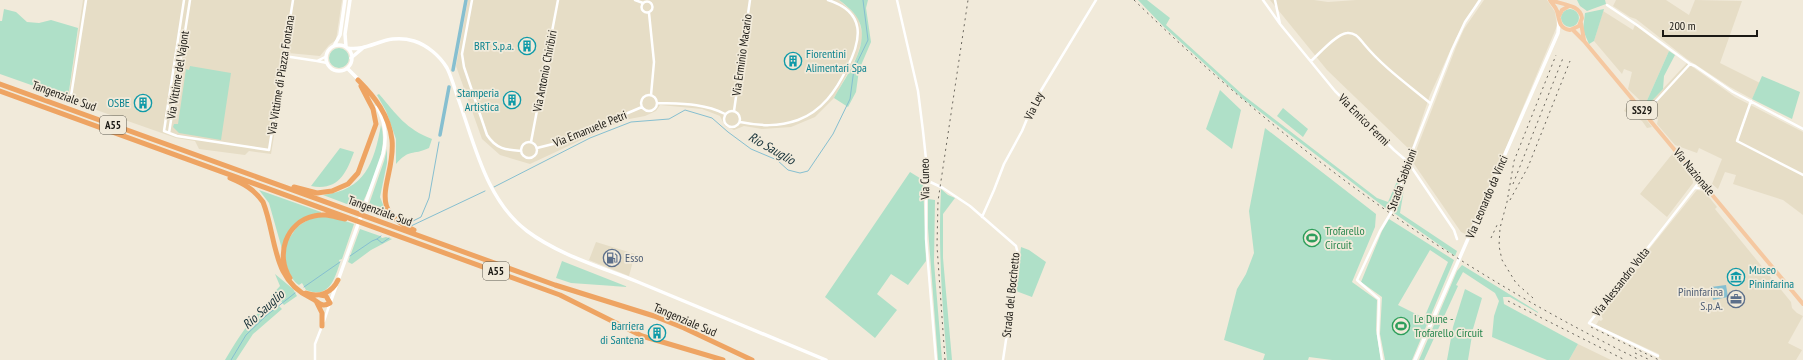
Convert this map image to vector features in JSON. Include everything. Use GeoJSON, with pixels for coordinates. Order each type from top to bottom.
{"type":"FeatureCollection","features":[{"type":"Feature","properties":{"kind":"highway"},"geometry":{"type":"LineString","coordinates":[[281,186],[312,192],[328,192],[340,189],[348,184],[358,173],[376,124],[373,109],[358,80]]}},
{"type":"Feature","properties":{"kind":"highway"},"geometry":{"type":"LineString","coordinates":[[358,80],[376,100],[383,111],[390,132],[392,163],[384,193],[387,207],[398,222],[425,237]]}},
{"type":"Feature","properties":{"kind":"highway","name":"Tangenziale Sud"},"geometry":{"type":"LineString","coordinates":[[0,84],[562,287],[658,318],[752,360]]}},
{"type":"Feature","properties":{"kind":"highway","name":"Tangenziale Sud"},"geometry":{"type":"LineString","coordinates":[[0,92],[560,295],[642,336],[723,360]]}},
{"type":"Feature","properties":{"kind":"highway"},"geometry":{"type":"LineString","coordinates":[[209,167],[248,186],[257,194],[264,206],[283,274],[299,292],[323,305],[330,303],[326,296],[311,294],[303,291],[295,284],[287,273],[283,254],[284,245],[288,234],[301,221],[315,215],[331,215],[363,223]]}},
{"type":"Feature","properties":{"kind":"highway"},"geometry":{"type":"LineString","coordinates":[[320,295],[332,289],[338,280]]}},
{"type":"Feature","properties":{"kind":"highway"},"geometry":{"type":"LineString","coordinates":[[316,302],[322,313],[322,326]]}},
{"type":"Feature","properties":{"kind":"main road"},"geometry":{"type":"LineString","coordinates":[[1551,0],[1574,7],[1580,11],[1582,18],[1581,24],[1570,30],[1562,27],[1557,9],[1551,0]]}},
{"type":"Feature","properties":{"kind":"main road"},"geometry":{"type":"LineString","coordinates":[[1559,20],[1562,10],[1569,6]]}},
{"type":"Feature","properties":{"kind":"main road","name":"Via Nazionale"},"geometry":{"type":"LineString","coordinates":[[1581,24],[1584,40]]}},
{"type":"Feature","properties":{"kind":"main road","name":"Via Nazionale"},"geometry":{"type":"LineString","coordinates":[[1570,30],[1584,40],[1803,304]]}},
{"type":"Feature","properties":{"kind":"street"},"geometry":{"type":"LineString","coordinates":[[71,96],[86,0]]}},
{"type":"Feature","properties":{"kind":"street","name":"Via Vittime del Vajont"},"geometry":{"type":"LineString","coordinates":[[184,0],[164,131],[169,133],[190,0]]}},
{"type":"Feature","properties":{"kind":"street","name":"Via Vittime di Piazza Fontana"},"geometry":{"type":"LineString","coordinates":[[169,133],[177,136],[269,150],[293,0]]}},
{"type":"Feature","properties":{"kind":"street"},"geometry":{"type":"LineString","coordinates":[[317,61],[325,57],[328,51],[334,46],[340,35],[345,0]]}},
{"type":"Feature","properties":{"kind":"street"},"geometry":{"type":"LineString","coordinates":[[350,0],[345,34],[346,48],[351,58]]}},
{"type":"Feature","properties":{"kind":"street"},"geometry":{"type":"LineString","coordinates":[[472,0],[462,54],[464,67],[490,140],[502,149],[521,151]]}},
{"type":"Feature","properties":{"kind":"street","name":"Via Antonio Chiribiri"},"geometry":{"type":"LineString","coordinates":[[531,142],[558,0]]}},
{"type":"Feature","properties":{"kind":"street"},"geometry":{"type":"LineString","coordinates":[[635,0],[643,3],[651,1],[652,9],[649,13],[654,62],[651,95]]}},
{"type":"Feature","properties":{"kind":"street","name":"Via Erminio Macario"},"geometry":{"type":"LineString","coordinates":[[734,111],[750,0]]}},
{"type":"Feature","properties":{"kind":"street"},"geometry":{"type":"LineString","coordinates":[[740,122],[765,126],[791,122],[814,112],[834,93],[852,60],[859,36],[857,23],[849,11],[839,3],[828,0]]}},
{"type":"Feature","properties":{"kind":"street","name":"Via Cuneo"},"geometry":{"type":"LineString","coordinates":[[897,0],[918,91],[926,160],[926,239],[936,360]]}},
{"type":"Feature","properties":{"kind":"street","name":"Via Ley"},"geometry":{"type":"LineString","coordinates":[[982,217],[1004,164],[1022,131],[1034,102],[1096,0]]}},
{"type":"Feature","properties":{"kind":"street","name":"Via Enrico Fermi"},"geometry":{"type":"LineString","coordinates":[[1263,0],[1280,24],[1335,91],[1408,162],[1454,230],[1457,238]]}},
{"type":"Feature","properties":{"kind":"street"},"geometry":{"type":"LineString","coordinates":[[1275,0],[1280,24]]}},
{"type":"Feature","properties":{"kind":"street","name":"Strada Sabbioni"},"geometry":{"type":"LineString","coordinates":[[1382,360],[1378,334],[1379,299],[1357,280],[1386,220],[1393,210],[1408,162],[1430,103],[1458,36],[1480,0]]}},
{"type":"Feature","properties":{"kind":"street"},"geometry":{"type":"LineString","coordinates":[[643,3],[642,10],[649,13]]}},
{"type":"Feature","properties":{"kind":"street"},"geometry":{"type":"LineString","coordinates":[[1607,5],[1690,64],[1733,92],[1803,129]]}},
{"type":"Feature","properties":{"kind":"street","name":"Via Leonardo da Vinci"},"geometry":{"type":"LineString","coordinates":[[1415,360],[1464,251],[1558,33],[1559,20]]}},
{"type":"Feature","properties":{"kind":"street"},"geometry":{"type":"LineString","coordinates":[[181,23],[186,24]]}},
{"type":"Feature","properties":{"kind":"street"},"geometry":{"type":"LineString","coordinates":[[1558,33],[1570,30]]}},
{"type":"Feature","properties":{"kind":"street"},"geometry":{"type":"LineString","coordinates":[[1311,61],[1338,36],[1346,33],[1353,33],[1379,62],[1430,103]]}},
{"type":"Feature","properties":{"kind":"street"},"geometry":{"type":"LineString","coordinates":[[179,34],[184,35]]}},
{"type":"Feature","properties":{"kind":"street"},"geometry":{"type":"LineString","coordinates":[[347,68],[351,58],[363,48],[382,40],[407,40],[428,48],[447,68],[484,171],[494,192],[515,221],[533,235],[555,248],[826,360]]}},
{"type":"Feature","properties":{"kind":"street"},"geometry":{"type":"LineString","coordinates":[[334,46],[342,45],[346,48],[363,48]]}},
{"type":"Feature","properties":{"kind":"street"},"geometry":{"type":"LineString","coordinates":[[284,56],[317,61],[327,64],[336,70],[347,68]]}},
{"type":"Feature","properties":{"kind":"street"},"geometry":{"type":"LineString","coordinates":[[325,57],[327,64]]}},
{"type":"Feature","properties":{"kind":"street"},"geometry":{"type":"LineString","coordinates":[[175,60],[180,60]]}},
{"type":"Feature","properties":{"kind":"street"},"geometry":{"type":"LineString","coordinates":[[1645,113],[1690,64]]}},
{"type":"Feature","properties":{"kind":"street"},"geometry":{"type":"LineString","coordinates":[[315,360],[315,344],[382,160],[385,137],[381,114],[358,80],[347,68]]}},
{"type":"Feature","properties":{"kind":"street"},"geometry":{"type":"LineString","coordinates":[[651,95],[655,98],[657,103],[656,108],[651,111],[642,107],[642,99],[645,96],[651,95]]}},
{"type":"Feature","properties":{"kind":"street"},"geometry":{"type":"LineString","coordinates":[[1751,102],[1737,141],[1803,175]]}},
{"type":"Feature","properties":{"kind":"street"},"geometry":{"type":"LineString","coordinates":[[657,103],[701,105],[710,107],[725,114]]}},
{"type":"Feature","properties":{"kind":"street","name":"Via Emanuele Petri"},"geometry":{"type":"LineString","coordinates":[[537,148],[557,143],[642,107]]}},
{"type":"Feature","properties":{"kind":"street"},"geometry":{"type":"LineString","coordinates":[[725,114],[729,111],[734,111],[739,114],[740,122]]}},
{"type":"Feature","properties":{"kind":"street"},"geometry":{"type":"LineString","coordinates":[[725,114],[724,121],[729,127],[737,126],[740,122]]}},
{"type":"Feature","properties":{"kind":"street"},"geometry":{"type":"LineString","coordinates":[[531,142],[537,148],[536,154],[531,157],[525,157],[521,151],[524,143],[531,142]]}},
{"type":"Feature","properties":{"kind":"street","name":"Strada del Bocchetto"},"geometry":{"type":"LineString","coordinates":[[926,180],[943,188],[970,206],[1015,243],[1017,250],[1014,288],[1003,360]]}},
{"type":"Feature","properties":{"kind":"street","name":"Via Alessandro Volta"},"geometry":{"type":"LineString","coordinates":[[1658,356],[1589,323],[1700,180]]}},
{"type":"Feature","properties":{"kind":"street"},"geometry":{"type":"LineString","coordinates":[[1694,188],[1707,188]]}},
{"type":"Feature","properties":{"kind":"shaded area"},"geometry":{"type":"Polygon","coordinates":[[[83,0],[342,0],[336,40],[329,45],[320,56],[288,53],[271,154],[249,151],[245,155],[199,149],[195,141],[176,138],[68,100],[83,0]]]}},
{"type":"Feature","properties":{"kind":"shaded area"},"geometry":{"type":"Polygon","coordinates":[[[468,0],[839,0],[858,17],[863,37],[857,56],[834,98],[815,117],[791,127],[762,129],[744,126],[734,130],[725,126],[720,116],[702,109],[660,105],[656,111],[645,116],[624,120],[530,164],[500,155],[482,139],[456,66],[468,0]]]}},
{"type":"Feature","properties":{"kind":"shaded area"},"geometry":{"type":"Polygon","coordinates":[[[1270,0],[1314,0],[1328,2],[1356,0],[1478,0],[1456,38],[1430,95],[1411,151],[1327,70],[1270,0]]]}},
{"type":"Feature","properties":{"kind":"shaded area"},"geometry":{"type":"Polygon","coordinates":[[[1484,0],[1547,0],[1555,12],[1557,26],[1469,236],[1461,232],[1412,161],[1464,29],[1484,0]]]}},
{"type":"Feature","properties":{"kind":"shaded area"},"geometry":{"type":"Polygon","coordinates":[[[1616,0],[1666,0],[1689,15],[1695,0],[1742,1],[1720,63],[1760,83],[1752,99],[1730,87],[1687,59],[1636,19],[1630,17],[1613,6],[1616,0]]]}},
{"type":"Feature","properties":{"kind":"shaded area"},"geometry":{"type":"Polygon","coordinates":[[[1603,11],[1633,30],[1635,25],[1669,51],[1645,105],[1628,89],[1632,72],[1624,69],[1622,74],[1594,41],[1603,11]]]}},
{"type":"Feature","properties":{"kind":"shaded area"},"geometry":{"type":"Polygon","coordinates":[[[1687,63],[1735,97],[1803,132],[1803,215],[1783,200],[1733,184],[1736,175],[1725,172],[1718,189],[1712,184],[1722,159],[1699,148],[1697,153],[1675,145],[1657,124],[1658,119],[1650,115],[1644,109],[1687,63]]]}},
{"type":"Feature","properties":{"kind":"shaded area"},"geometry":{"type":"Polygon","coordinates":[[[1630,99],[1652,127],[1647,128],[1642,121],[1624,111],[1630,99]]]}},
{"type":"Feature","properties":{"kind":"shaded area"},"geometry":{"type":"Polygon","coordinates":[[[1673,153],[1692,174],[1693,183],[1667,217],[1640,194],[1673,153]]]}},
{"type":"Feature","properties":{"kind":"shaded area"},"geometry":{"type":"Polygon","coordinates":[[[1697,190],[1704,191],[1717,207],[1715,209],[1791,302],[1792,308],[1803,316],[1788,343],[1802,350],[1796,360],[1662,360],[1659,358],[1659,354],[1596,325],[1599,320],[1601,321],[1603,319],[1600,314],[1632,272],[1639,268],[1638,263],[1697,190]]]}},
{"type":"Feature","properties":{"kind":"shaded area","name":"Esso"},"geometry":{"type":"Polygon","coordinates":[[[596,242],[635,254],[629,276],[589,260],[596,242]]]}},
{"type":"Feature","properties":{"kind":"shaded area"},"geometry":{"type":"Polygon","coordinates":[[[1578,344],[1611,360],[1569,360],[1578,344]]]}},
{"type":"Feature","properties":{"kind":"green space"},"geometry":{"type":"Polygon","coordinates":[[[839,0],[868,0],[866,8],[871,42],[859,70],[856,92],[848,107],[834,98],[853,66],[858,54],[862,31],[859,20],[851,10],[839,0]]]}},
{"type":"Feature","properties":{"kind":"green space"},"geometry":{"type":"Polygon","coordinates":[[[1138,0],[1147,0],[1170,18],[1166,25],[1243,95],[1377,198],[1388,202],[1405,163],[1405,168],[1392,205],[1388,210],[1242,98],[1164,27],[1138,0]]]}},
{"type":"Feature","properties":{"kind":"green space"},"geometry":{"type":"Polygon","coordinates":[[[1577,0],[1605,0],[1606,4],[1587,11],[1580,6],[1577,0]]]}},
{"type":"Feature","properties":{"kind":"green space"},"geometry":{"type":"Polygon","coordinates":[[[4,9],[16,12],[27,22],[39,23],[51,20],[78,28],[68,98],[0,74],[0,21],[2,21],[4,9]]]}},
{"type":"Feature","properties":{"kind":"green space"},"geometry":{"type":"Polygon","coordinates":[[[1570,9],[1576,12],[1579,18],[1576,24],[1570,27],[1564,24],[1561,18],[1564,12],[1570,9]]]}},
{"type":"Feature","properties":{"kind":"green space"},"geometry":{"type":"Polygon","coordinates":[[[1604,9],[1594,41],[1589,44],[1583,30],[1585,13],[1604,9]]]}},
{"type":"Feature","properties":{"kind":"green space"},"geometry":{"type":"Polygon","coordinates":[[[339,48],[346,51],[349,58],[346,65],[339,68],[332,65],[329,58],[332,51],[339,48]]]}},
{"type":"Feature","properties":{"kind":"green space"},"geometry":{"type":"Polygon","coordinates":[[[1669,51],[1675,55],[1664,76],[1663,89],[1646,107],[1645,105],[1669,51]]]}},
{"type":"Feature","properties":{"kind":"green space"},"geometry":{"type":"Polygon","coordinates":[[[190,66],[231,73],[221,140],[179,133],[173,127],[174,124],[178,124],[186,69],[189,70],[190,66]]]}},
{"type":"Feature","properties":{"kind":"green space"},"geometry":{"type":"Polygon","coordinates":[[[1762,76],[1800,92],[1792,119],[1752,99],[1762,76]]]}},
{"type":"Feature","properties":{"kind":"green space"},"geometry":{"type":"Polygon","coordinates":[[[1220,90],[1241,110],[1232,149],[1206,129],[1220,90]]]}},
{"type":"Feature","properties":{"kind":"green space"},"geometry":{"type":"Polygon","coordinates":[[[379,94],[402,121],[415,131],[432,139],[429,148],[408,154],[396,164],[396,139],[386,111],[377,95],[379,94]]]}},
{"type":"Feature","properties":{"kind":"green space"},"geometry":{"type":"Polygon","coordinates":[[[1283,108],[1308,129],[1303,137],[1277,116],[1283,108]]]}},
{"type":"Feature","properties":{"kind":"green space"},"geometry":{"type":"Polygon","coordinates":[[[381,125],[383,135],[381,157],[360,209],[323,195],[337,192],[358,181],[371,163],[381,125]]]}},
{"type":"Feature","properties":{"kind":"green space","name":"Trofarello Circuit"},"geometry":{"type":"Polygon","coordinates":[[[1265,128],[1376,214],[1375,227],[1352,282],[1377,300],[1376,330],[1381,360],[1332,360],[1309,357],[1308,360],[1263,360],[1265,354],[1224,340],[1237,289],[1246,274],[1254,253],[1249,211],[1265,128]]]}},
{"type":"Feature","properties":{"kind":"green space"},"geometry":{"type":"Polygon","coordinates":[[[340,148],[354,152],[344,174],[340,179],[328,186],[311,186],[340,148]]]}},
{"type":"Feature","properties":{"kind":"green space"},"geometry":{"type":"Polygon","coordinates":[[[387,149],[387,163],[380,197],[388,217],[367,210],[387,149]]]}},
{"type":"Feature","properties":{"kind":"green space"},"geometry":{"type":"Polygon","coordinates":[[[1407,171],[1400,213],[1457,251],[1455,256],[1394,213],[1407,171]]]}},
{"type":"Feature","properties":{"kind":"green space"},"geometry":{"type":"Polygon","coordinates":[[[910,172],[923,180],[926,261],[908,285],[891,274],[877,294],[897,310],[875,338],[825,297],[910,172]]]}},
{"type":"Feature","properties":{"kind":"green space"},"geometry":{"type":"Polygon","coordinates":[[[941,189],[948,195],[955,198],[943,214],[943,258],[952,360],[947,360],[942,296],[940,253],[941,189]]]}},
{"type":"Feature","properties":{"kind":"green space"},"geometry":{"type":"Polygon","coordinates":[[[259,190],[321,213],[303,218],[282,249],[269,203],[259,190]]]}},
{"type":"Feature","properties":{"kind":"green space"},"geometry":{"type":"Polygon","coordinates":[[[928,199],[935,200],[934,262],[942,360],[938,360],[928,228],[928,199]]]}},
{"type":"Feature","properties":{"kind":"green space"},"geometry":{"type":"Polygon","coordinates":[[[317,216],[333,217],[354,224],[342,259],[339,260],[340,263],[333,281],[325,290],[314,292],[306,290],[302,283],[299,285],[292,278],[287,267],[285,249],[290,235],[295,229],[301,224],[317,216]]]}},
{"type":"Feature","properties":{"kind":"green space"},"geometry":{"type":"Polygon","coordinates":[[[1389,219],[1454,260],[1412,360],[1385,360],[1380,334],[1382,297],[1361,282],[1382,231],[1389,219]],[[1430,250],[1398,305],[1424,318],[1448,262],[1430,250]]]}},
{"type":"Feature","properties":{"kind":"green space"},"geometry":{"type":"Polygon","coordinates":[[[360,229],[382,238],[386,237],[392,239],[371,250],[352,264],[348,262],[360,229]]]}},
{"type":"Feature","properties":{"kind":"green space"},"geometry":{"type":"Polygon","coordinates":[[[1021,247],[1029,250],[1046,262],[1032,297],[1016,291],[1021,247]]]}},
{"type":"Feature","properties":{"kind":"green space"},"geometry":{"type":"Polygon","coordinates":[[[562,261],[628,287],[571,283],[556,278],[562,261]]]}},
{"type":"Feature","properties":{"kind":"green space"},"geometry":{"type":"Polygon","coordinates":[[[1462,265],[1538,313],[1510,297],[1503,297],[1504,304],[1578,344],[1569,360],[1547,360],[1492,337],[1494,316],[1499,301],[1495,293],[1463,272],[1424,360],[1419,360],[1457,271],[1462,265]]]}},
{"type":"Feature","properties":{"kind":"green space"},"geometry":{"type":"Polygon","coordinates":[[[275,274],[293,289],[297,296],[284,305],[279,299],[273,299],[271,296],[280,286],[275,274]]]}},
{"type":"Feature","properties":{"kind":"green space"},"geometry":{"type":"Polygon","coordinates":[[[1465,289],[1482,298],[1473,329],[1468,360],[1447,360],[1453,327],[1465,289]]]}},
{"type":"Feature","properties":{"kind":"green space"},"geometry":{"type":"Polygon","coordinates":[[[275,302],[282,309],[253,334],[236,360],[225,360],[253,318],[261,310],[275,302]]]}},
{"type":"Feature","properties":{"kind":"water"},"geometry":{"type":"Polygon","coordinates":[[[1726,285],[1728,297],[1713,300],[1711,287],[1726,285]]]}},
{"type":"Feature","properties":{"kind":"waterway"},"geometry":{"type":"LineString","coordinates":[[453,70],[466,0]]}},
{"type":"Feature","properties":{"kind":"waterway","name":"Rio Sauglio"},"geometry":{"type":"LineString","coordinates":[[494,187],[590,138],[631,122],[669,119],[685,110],[712,118],[751,149],[777,160],[788,170],[800,173],[808,171],[833,134],[850,99],[854,69],[868,40],[863,0]]}},
{"type":"Feature","properties":{"kind":"waterway"},"geometry":{"type":"LineString","coordinates":[[440,135],[449,87]]}},
{"type":"Feature","properties":{"kind":"waterway"},"geometry":{"type":"LineString","coordinates":[[407,224],[421,217],[429,198],[439,142]]}},
{"type":"Feature","properties":{"kind":"waterway","name":"Rio Sauglio"},"geometry":{"type":"LineString","coordinates":[[411,226],[485,191]]}},
{"type":"Feature","properties":{"kind":"waterway","name":"Rio Sauglio"},"geometry":{"type":"LineString","coordinates":[[377,239],[381,236]]}},
{"type":"Feature","properties":{"kind":"waterway","name":"Rio Sauglio"},"geometry":{"type":"LineString","coordinates":[[350,256],[372,241],[377,239],[382,243],[389,238]]}},
{"type":"Feature","properties":{"kind":"waterway"},"geometry":{"type":"LineString","coordinates":[[304,287],[340,262]]}},
{"type":"Feature","properties":{"kind":"waterway","name":"Rio Sauglio"},"geometry":{"type":"LineString","coordinates":[[231,360],[246,335],[267,315],[295,293]]}},
{"type":"Feature","properties":{"kind":"railway"},"geometry":{"type":"LineString","coordinates":[[945,360],[937,246],[938,201],[968,0]]}},
{"type":"Feature","properties":{"kind":"railway"},"geometry":{"type":"LineString","coordinates":[[1134,0],[1250,106],[1372,201],[1436,244],[1502,285],[1570,324],[1640,360]]}},
{"type":"Feature","properties":{"kind":"railway"},"geometry":{"type":"LineString","coordinates":[[1533,298],[1516,283],[1502,260],[1499,246],[1500,228],[1507,202],[1514,161],[1556,55]]}},
{"type":"Feature","properties":{"kind":"railway"},"geometry":{"type":"LineString","coordinates":[[1513,184],[1563,58]]}},
{"type":"Feature","properties":{"kind":"railway"},"geometry":{"type":"LineString","coordinates":[[1510,200],[1528,167],[1570,61]]}},
{"type":"Feature","properties":{"kind":"railway"},"geometry":{"type":"LineString","coordinates":[[1491,238],[1498,223]]}},
{"type":"Feature","properties":{"kind":"railway"},"geometry":{"type":"LineString","coordinates":[[1508,301],[1625,360]]}},
{"type":"Feature","properties":{"kind":"railway"},"geometry":{"type":"LineString","coordinates":[[1591,327],[1659,360]]}},
{"type":"Feature","properties":{"kind":"railway"},"geometry":{"type":"LineString","coordinates":[[1635,353],[1650,360]]}},
{"type":"Feature","properties":{"kind":"place","name":"BRT S.p.a."},"geometry":{"type":"Point","coordinates":[527,46]}},
{"type":"Feature","properties":{"kind":"place","name":"Fiorentini Alimentari Spa"},"geometry":{"type":"Point","coordinates":[793,61]}},
{"type":"Feature","properties":{"kind":"place","name":"Stamperia Artistica"},"geometry":{"type":"Point","coordinates":[512,100]}},
{"type":"Feature","properties":{"kind":"place","name":"OSBE"},"geometry":{"type":"Point","coordinates":[143,103]}},
{"type":"Feature","properties":{"kind":"place","name":"Trofarello Circuit"},"geometry":{"type":"Point","coordinates":[1312,238]}},
{"type":"Feature","properties":{"kind":"place","name":"Esso"},"geometry":{"type":"Point","coordinates":[612,258]}},
{"type":"Feature","properties":{"kind":"place","name":"Museo Pininfarina"},"geometry":{"type":"Point","coordinates":[1736,277]}},
{"type":"Feature","properties":{"kind":"place","name":"Pininfarina S.p.A."},"geometry":{"type":"Point","coordinates":[1736,299]}},
{"type":"Feature","properties":{"kind":"place","name":"Le Dune - Trofarello Circuit"},"geometry":{"type":"Point","coordinates":[1401,326]}},
{"type":"Feature","properties":{"kind":"place","name":"Barriera di Santena"},"geometry":{"type":"Point","coordinates":[657,333]}}]}
